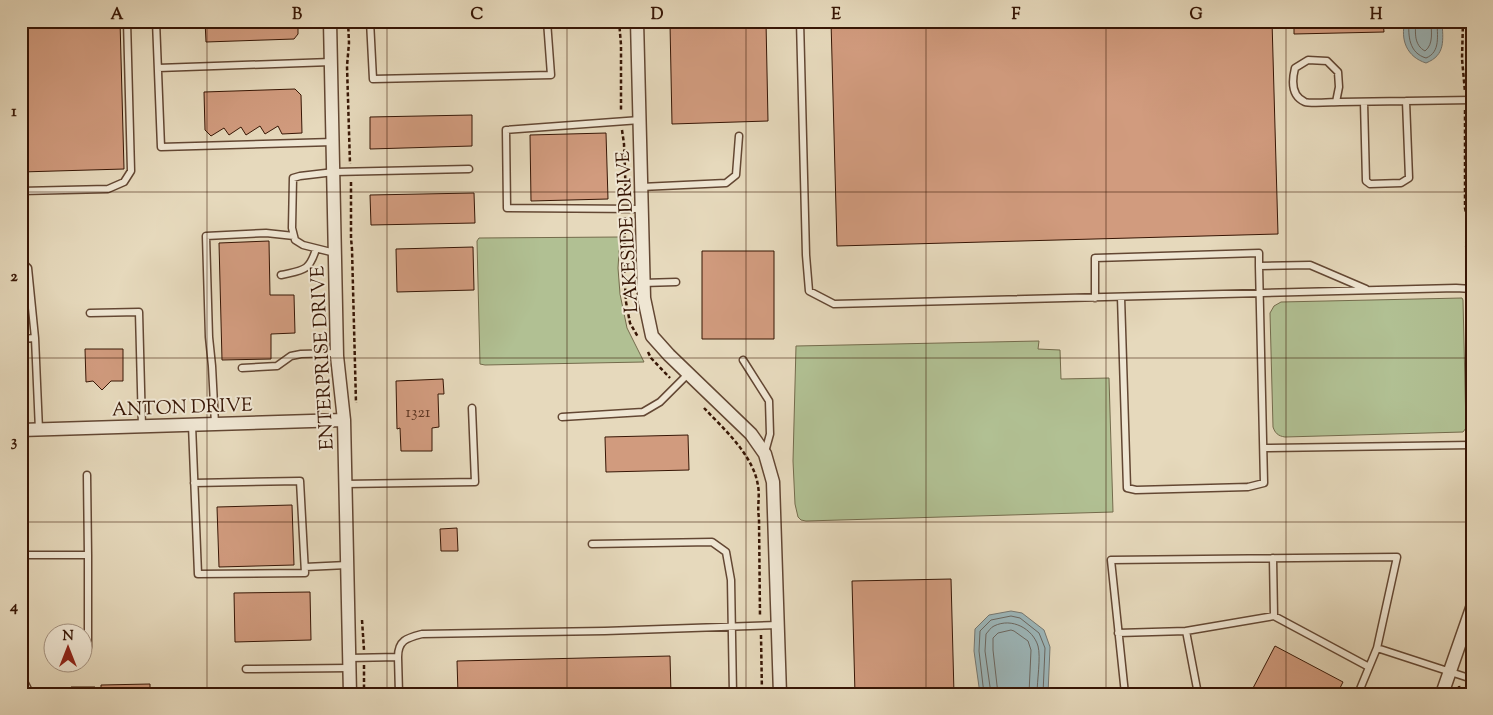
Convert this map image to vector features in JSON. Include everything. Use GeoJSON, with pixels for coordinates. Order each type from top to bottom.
{"type":"FeatureCollection","features":[{"type":"Feature","properties":{"kind":"street","name":"ENTERPRISE DRIVE"},"geometry":{"type":"LineString","coordinates":[[330,21],[337,353],[344,420],[350,694]]}},
{"type":"Feature","properties":{"kind":"street","name":"LAKESIDE DRIVE"},"geometry":{"type":"LineString","coordinates":[[636,21],[644,298],[652,336],[688,374],[751,434],[765,453],[774,482],[780,694]]}},
{"type":"Feature","properties":{"kind":"street","name":"ANTON DRIVE"},"geometry":{"type":"LineString","coordinates":[[21,430],[344,420]]}},
{"type":"Feature","properties":{"kind":"street"},"geometry":{"type":"LineString","coordinates":[[1442,694],[1450,672],[1466,643],[1472,608]]}},
{"type":"Feature","properties":{"kind":"street"},"geometry":{"type":"LineString","coordinates":[[21,682],[27,694]]}},
{"type":"Feature","properties":{"kind":"lane"},"geometry":{"type":"LineString","coordinates":[[21,191],[108,189],[124,182],[128,177],[131,171],[127,21]]}},
{"type":"Feature","properties":{"kind":"lane"},"geometry":{"type":"LineString","coordinates":[[156,21],[161,148],[333,142]]}},
{"type":"Feature","properties":{"kind":"lane"},"geometry":{"type":"LineString","coordinates":[[370,21],[373,79],[551,75],[547,21]]}},
{"type":"Feature","properties":{"kind":"lane"},"geometry":{"type":"LineString","coordinates":[[800,21],[806,255],[809,292],[834,304],[1470,289]]}},
{"type":"Feature","properties":{"kind":"lane"},"geometry":{"type":"LineString","coordinates":[[1336,102],[1339,87],[1338,72],[1327,61],[1308,60],[1295,68],[1292,80],[1296,95],[1306,103],[1468,100]]}},
{"type":"Feature","properties":{"kind":"lane"},"geometry":{"type":"LineString","coordinates":[[158,68],[331,62]]}},
{"type":"Feature","properties":{"kind":"lane"},"geometry":{"type":"LineString","coordinates":[[1364,102],[1366,180],[1370,184],[1401,183],[1409,178],[1406,101]]}},
{"type":"Feature","properties":{"kind":"lane"},"geometry":{"type":"LineString","coordinates":[[640,120],[506,130],[507,208],[641,209]]}},
{"type":"Feature","properties":{"kind":"lane"},"geometry":{"type":"LineString","coordinates":[[641,187],[726,183],[736,175],[739,136]]}},
{"type":"Feature","properties":{"kind":"lane"},"geometry":{"type":"LineString","coordinates":[[336,253],[303,245],[295,240],[292,228],[294,178],[334,172],[469,169]]}},
{"type":"Feature","properties":{"kind":"lane"},"geometry":{"type":"LineString","coordinates":[[214,424],[206,236],[266,233],[294,236]]}},
{"type":"Feature","properties":{"kind":"lane"},"geometry":{"type":"LineString","coordinates":[[281,275],[306,268],[312,261],[316,249]]}},
{"type":"Feature","properties":{"kind":"lane"},"geometry":{"type":"LineString","coordinates":[[1095,298],[1095,258],[1258,253],[1264,483],[1248,487],[1136,490],[1127,488],[1121,297]]}},
{"type":"Feature","properties":{"kind":"lane"},"geometry":{"type":"LineString","coordinates":[[21,261],[28,268],[39,430]]}},
{"type":"Feature","properties":{"kind":"lane"},"geometry":{"type":"LineString","coordinates":[[1259,266],[1310,265],[1369,290]]}},
{"type":"Feature","properties":{"kind":"lane"},"geometry":{"type":"LineString","coordinates":[[644,283],[676,282]]}},
{"type":"Feature","properties":{"kind":"lane"},"geometry":{"type":"LineString","coordinates":[[90,313],[139,312],[142,426]]}},
{"type":"Feature","properties":{"kind":"lane"},"geometry":{"type":"LineString","coordinates":[[21,339],[34,338]]}},
{"type":"Feature","properties":{"kind":"lane"},"geometry":{"type":"LineString","coordinates":[[242,368],[277,366],[291,356],[301,354],[337,353]]}},
{"type":"Feature","properties":{"kind":"lane"},"geometry":{"type":"LineString","coordinates":[[743,360],[768,401],[770,434],[765,453]]}},
{"type":"Feature","properties":{"kind":"lane"},"geometry":{"type":"LineString","coordinates":[[562,417],[643,412],[660,402],[688,374]]}},
{"type":"Feature","properties":{"kind":"lane"},"geometry":{"type":"LineString","coordinates":[[346,484],[476,482],[472,408]]}},
{"type":"Feature","properties":{"kind":"lane"},"geometry":{"type":"LineString","coordinates":[[192,425],[194,483],[198,574],[305,573],[300,481],[194,483]]}},
{"type":"Feature","properties":{"kind":"lane"},"geometry":{"type":"LineString","coordinates":[[1264,448],[1472,445]]}},
{"type":"Feature","properties":{"kind":"lane"},"geometry":{"type":"LineString","coordinates":[[87,475],[88,622]]}},
{"type":"Feature","properties":{"kind":"lane"},"geometry":{"type":"LineString","coordinates":[[592,544],[712,542],[726,552],[731,580],[733,694]]}},
{"type":"Feature","properties":{"kind":"lane"},"geometry":{"type":"LineString","coordinates":[[21,554],[88,555]]}},
{"type":"Feature","properties":{"kind":"lane"},"geometry":{"type":"LineString","coordinates":[[1124,694],[1111,560],[1397,557],[1377,648],[1358,694]]}},
{"type":"Feature","properties":{"kind":"lane"},"geometry":{"type":"LineString","coordinates":[[1274,558],[1274,616]]}},
{"type":"Feature","properties":{"kind":"lane"},"geometry":{"type":"LineString","coordinates":[[305,567],[347,566]]}},
{"type":"Feature","properties":{"kind":"lane"},"geometry":{"type":"LineString","coordinates":[[1118,633],[1186,631],[1274,616],[1369,667]]}},
{"type":"Feature","properties":{"kind":"lane"},"geometry":{"type":"LineString","coordinates":[[399,694],[398,648],[406,638],[422,634],[778,625]]}},
{"type":"Feature","properties":{"kind":"lane"},"geometry":{"type":"LineString","coordinates":[[1186,631],[1198,694]]}},
{"type":"Feature","properties":{"kind":"lane"},"geometry":{"type":"LineString","coordinates":[[1377,648],[1472,679]]}},
{"type":"Feature","properties":{"kind":"lane"},"geometry":{"type":"LineString","coordinates":[[246,669],[350,663],[364,658],[398,657]]}},
{"type":"Feature","properties":{"kind":"path"},"geometry":{"type":"LineString","coordinates":[[348,21],[347,66],[351,172],[350,229],[356,404]]}},
{"type":"Feature","properties":{"kind":"path"},"geometry":{"type":"LineString","coordinates":[[1463,21],[1462,59],[1468,100],[1465,208],[1468,227],[1466,244],[1470,289],[1468,325],[1472,396]]}},
{"type":"Feature","properties":{"kind":"path"},"geometry":{"type":"LineString","coordinates":[[1472,410],[1472,418]]}},
{"type":"Feature","properties":{"kind":"path"},"geometry":{"type":"LineString","coordinates":[[362,614],[364,694]]}},
{"type":"Feature","properties":{"kind":"green space"},"geometry":{"type":"Polygon","coordinates":[[[620,237],[618,268],[620,294],[627,328],[644,362],[480,364],[477,241],[479,238],[620,237]]]}},
{"type":"Feature","properties":{"kind":"green space"},"geometry":{"type":"Polygon","coordinates":[[[1462,298],[1466,428],[1463,432],[1285,437],[1276,433],[1273,427],[1270,313],[1274,306],[1281,302],[1462,298]]]}},
{"type":"Feature","properties":{"kind":"green space"},"geometry":{"type":"Polygon","coordinates":[[[1039,341],[1038,349],[1060,350],[1061,379],[1109,378],[1113,512],[806,521],[798,517],[795,504],[793,461],[796,346],[1039,341]]]}},
{"type":"Feature","properties":{"kind":"water"},"geometry":{"type":"Polygon","coordinates":[[[1405,21],[1442,21],[1442,46],[1437,56],[1432,60],[1426,63],[1419,60],[1406,47],[1404,41],[1405,21]]]}},
{"type":"Feature","properties":{"kind":"water"},"geometry":{"type":"Polygon","coordinates":[[[1011,611],[1022,613],[1044,630],[1050,647],[1048,694],[980,694],[974,651],[975,629],[989,615],[1011,611]]]}},
{"type":"Feature","properties":{"kind":"building"},"geometry":{"type":"Polygon","coordinates":[[[21,21],[120,21],[124,169],[21,172],[21,21]]]}},
{"type":"Feature","properties":{"kind":"building"},"geometry":{"type":"Polygon","coordinates":[[[205,21],[298,21],[298,34],[294,39],[206,42],[205,21]]]}},
{"type":"Feature","properties":{"kind":"building"},"geometry":{"type":"Polygon","coordinates":[[[831,21],[1272,21],[1278,234],[837,246],[831,21]]]}},
{"type":"Feature","properties":{"kind":"building"},"geometry":{"type":"Polygon","coordinates":[[[1294,21],[1383,21],[1384,32],[1294,34],[1294,21]]]}},
{"type":"Feature","properties":{"kind":"building"},"geometry":{"type":"Polygon","coordinates":[[[766,22],[768,121],[672,124],[670,24],[766,22]]]}},
{"type":"Feature","properties":{"kind":"building"},"geometry":{"type":"Polygon","coordinates":[[[295,89],[301,95],[302,133],[282,134],[278,126],[265,134],[260,126],[246,135],[241,127],[229,135],[224,128],[211,136],[205,130],[204,92],[295,89]]]}},
{"type":"Feature","properties":{"kind":"building"},"geometry":{"type":"Polygon","coordinates":[[[472,115],[472,146],[370,149],[370,117],[472,115]]]}},
{"type":"Feature","properties":{"kind":"building"},"geometry":{"type":"Polygon","coordinates":[[[606,133],[608,199],[531,201],[530,135],[606,133]]]}},
{"type":"Feature","properties":{"kind":"building"},"geometry":{"type":"Polygon","coordinates":[[[474,193],[475,223],[371,225],[370,195],[474,193]]]}},
{"type":"Feature","properties":{"kind":"building"},"geometry":{"type":"Polygon","coordinates":[[[269,241],[270,295],[294,295],[295,333],[271,334],[271,359],[222,360],[219,243],[269,241]]]}},
{"type":"Feature","properties":{"kind":"building"},"geometry":{"type":"Polygon","coordinates":[[[473,247],[474,290],[397,292],[396,249],[473,247]]]}},
{"type":"Feature","properties":{"kind":"building"},"geometry":{"type":"Polygon","coordinates":[[[702,251],[774,251],[774,339],[702,339],[702,251]]]}},
{"type":"Feature","properties":{"kind":"building"},"geometry":{"type":"Polygon","coordinates":[[[85,349],[123,349],[123,381],[111,381],[102,390],[93,381],[86,382],[85,349]]]}},
{"type":"Feature","properties":{"kind":"building"},"geometry":{"type":"Polygon","coordinates":[[[443,379],[444,394],[438,394],[439,427],[432,428],[432,451],[401,451],[400,428],[397,429],[396,381],[443,379]]]}},
{"type":"Feature","properties":{"kind":"building"},"geometry":{"type":"Polygon","coordinates":[[[688,435],[689,470],[606,472],[605,437],[688,435]]]}},
{"type":"Feature","properties":{"kind":"building"},"geometry":{"type":"Polygon","coordinates":[[[292,505],[294,565],[219,567],[217,507],[292,505]]]}},
{"type":"Feature","properties":{"kind":"building"},"geometry":{"type":"Polygon","coordinates":[[[457,528],[458,551],[441,551],[440,529],[457,528]]]}},
{"type":"Feature","properties":{"kind":"building"},"geometry":{"type":"Polygon","coordinates":[[[951,579],[954,694],[855,694],[852,581],[951,579]]]}},
{"type":"Feature","properties":{"kind":"building"},"geometry":{"type":"Polygon","coordinates":[[[310,592],[311,640],[235,642],[234,593],[310,592]]]}},
{"type":"Feature","properties":{"kind":"building"},"geometry":{"type":"Polygon","coordinates":[[[1275,646],[1343,682],[1337,694],[1260,694],[1252,690],[1275,646]]]}},
{"type":"Feature","properties":{"kind":"building"},"geometry":{"type":"Polygon","coordinates":[[[670,656],[671,694],[458,694],[457,661],[670,656]]]}},
{"type":"Feature","properties":{"kind":"building"},"geometry":{"type":"Polygon","coordinates":[[[150,684],[150,694],[101,694],[101,685],[150,684]]]}},
{"type":"Feature","properties":{"kind":"building"},"geometry":{"type":"Polygon","coordinates":[[[71,687],[95,687],[95,694],[71,694],[71,687]]]}}]}
